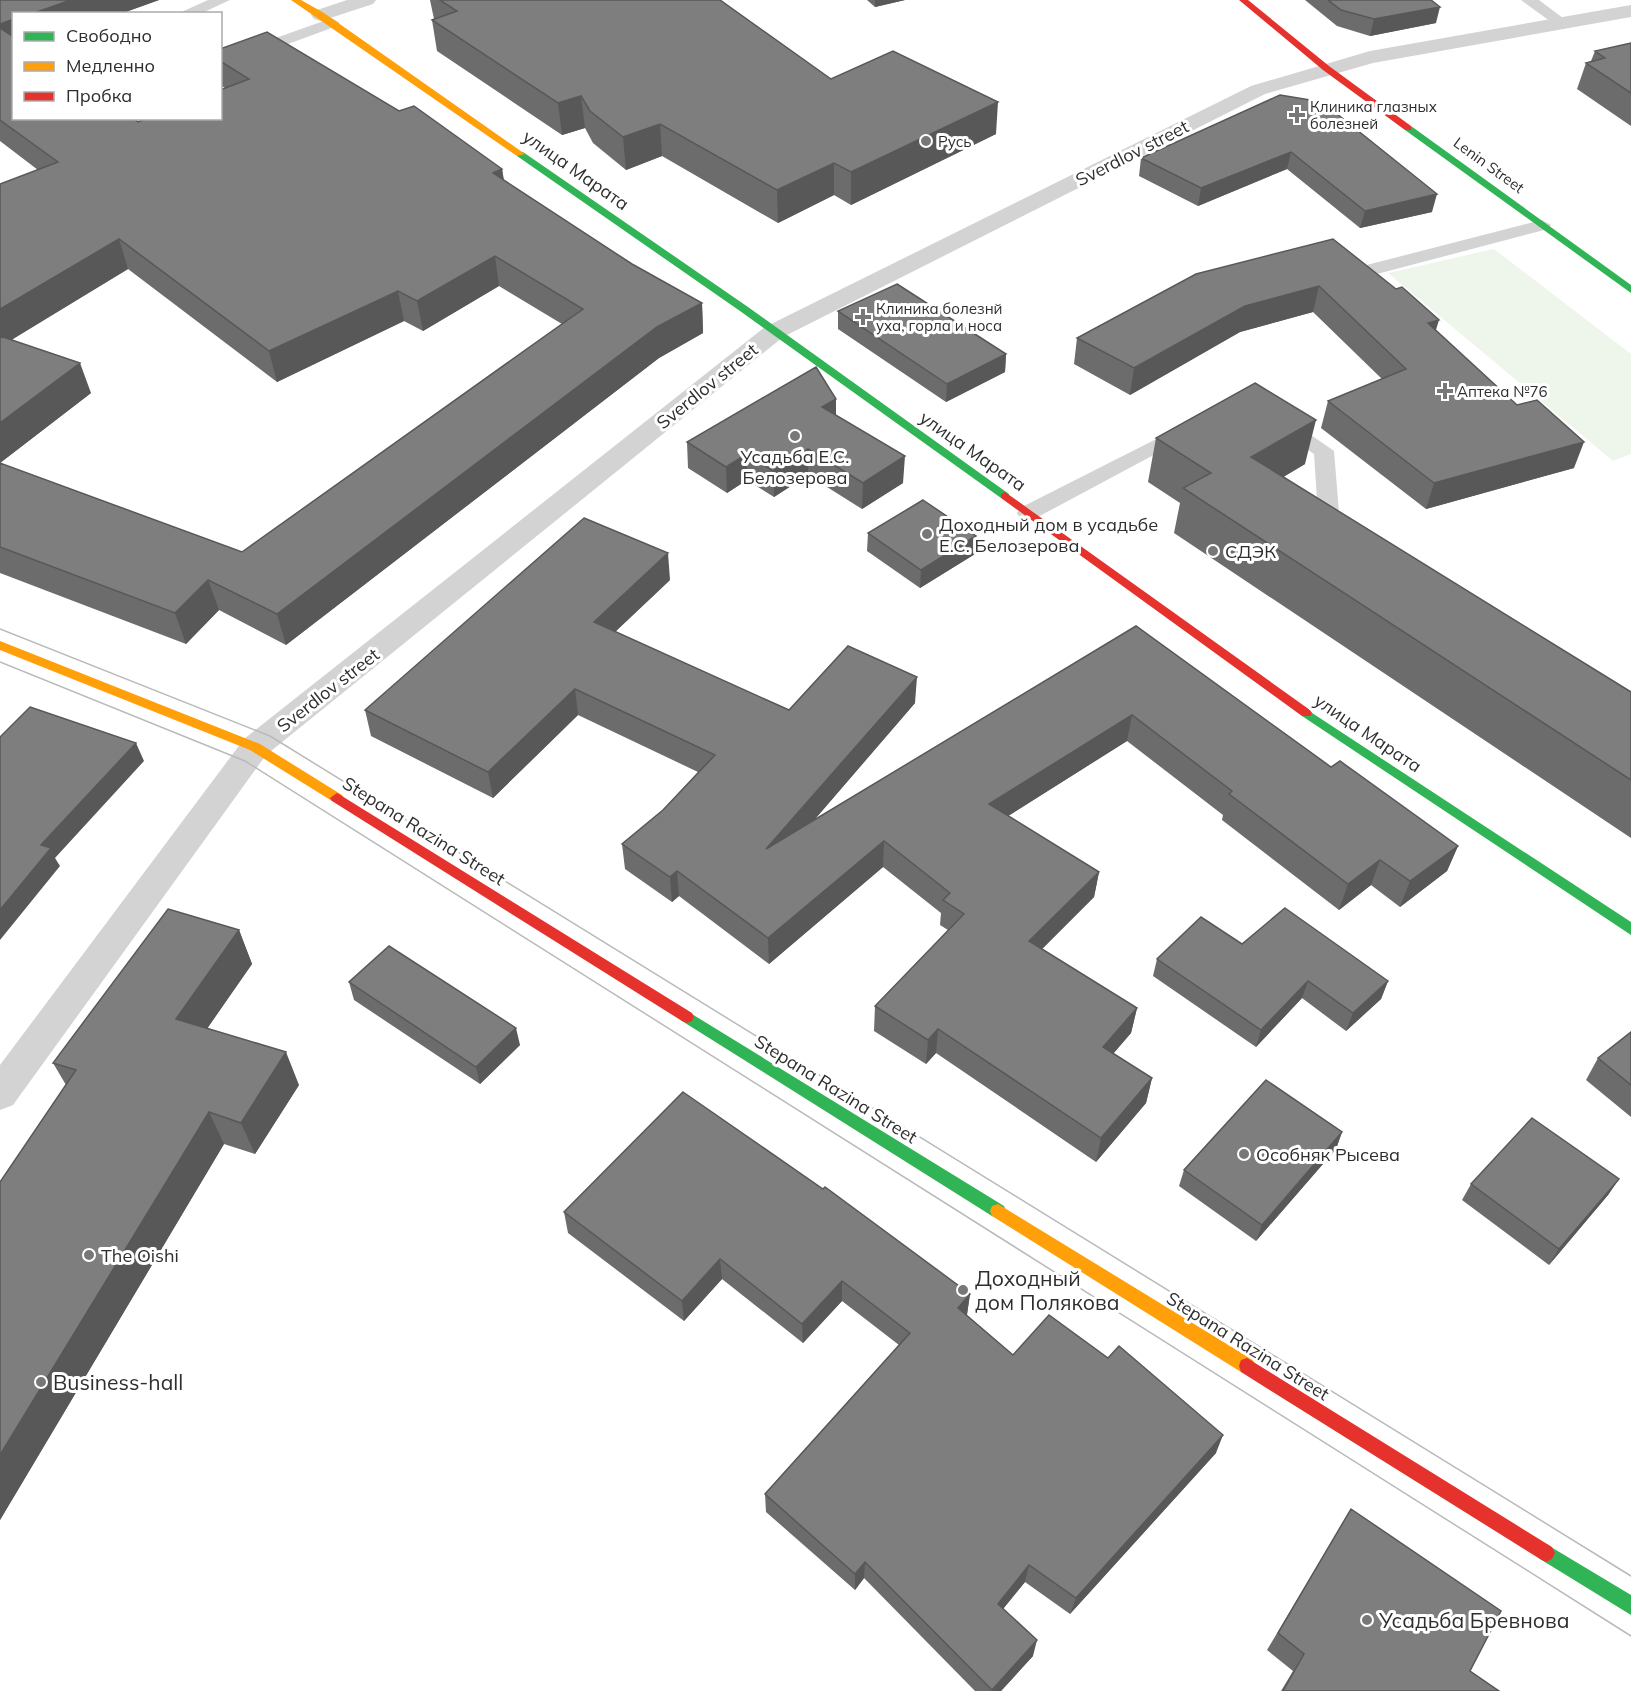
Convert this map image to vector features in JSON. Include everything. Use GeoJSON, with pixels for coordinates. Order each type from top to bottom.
{"type":"FeatureCollection","features":[{"type":"Feature","properties":{"kind":"main road","name":"улица Марата"},"geometry":{"type":"LineString","coordinates":[[295,0],[327,19],[774,332],[1350,744],[1627,919]]}},
{"type":"Feature","properties":{"kind":"main road","name":"Lenin Street"},"geometry":{"type":"LineString","coordinates":[[1243,0],[1326,68],[1631,290]]}},
{"type":"Feature","properties":{"kind":"main road","name":"Stepana Razina Street"},"geometry":{"type":"LineString","coordinates":[[0,645],[255,747],[1631,1606]]}},
{"type":"Feature","properties":{"kind":"street"},"geometry":{"type":"LineString","coordinates":[[327,19],[366,0]]}},
{"type":"Feature","properties":{"kind":"street","name":"Sverdlov street"},"geometry":{"type":"LineString","coordinates":[[0,1094],[255,747],[774,332],[1258,90],[1326,68],[1370,57],[1631,11]]}},
{"type":"Feature","properties":{"kind":"lane"},"geometry":{"type":"LineString","coordinates":[[189,12],[222,0]]}},
{"type":"Feature","properties":{"kind":"lane"},"geometry":{"type":"LineString","coordinates":[[1529,0],[1563,24]]}},
{"type":"Feature","properties":{"kind":"lane"},"geometry":{"type":"LineString","coordinates":[[222,63],[327,19]]}},
{"type":"Feature","properties":{"kind":"lane"},"geometry":{"type":"LineString","coordinates":[[1358,273],[1542,225]]}},
{"type":"Feature","properties":{"kind":"lane"},"geometry":{"type":"LineString","coordinates":[[1265,412],[1324,451],[1329,515],[1370,540]]}},
{"type":"Feature","properties":{"kind":"lane"},"geometry":{"type":"LineString","coordinates":[[1028,513],[1204,420]]}},
{"type":"Feature","properties":{"kind":"shaded area"},"geometry":{"type":"Polygon","coordinates":[[[1494,249],[1631,354],[1631,454],[1613,461],[1388,273],[1494,249]]]}},
{"type":"Feature","properties":{"kind":"building"},"geometry":{"type":"Polygon","coordinates":[[[0,0],[71,0],[37,12],[12,12],[12,20],[0,24],[0,0]]]}},
{"type":"Feature","properties":{"kind":"building"},"geometry":{"type":"Polygon","coordinates":[[[440,0],[720,0],[831,79],[893,51],[998,102],[851,172],[834,163],[777,190],[660,124],[623,137],[590,111],[581,96],[558,103],[432,20],[457,11],[440,0]]]}},
{"type":"Feature","properties":{"kind":"building"},"geometry":{"type":"Polygon","coordinates":[[[1328,0],[1431,0],[1440,7],[1374,19],[1341,10],[1328,0]]]}},
{"type":"Feature","properties":{"kind":"building"},"geometry":{"type":"Polygon","coordinates":[[[0,28],[12,36],[12,120],[136,120],[138,122],[142,120],[222,120],[222,89],[249,79],[222,62],[222,48],[267,32],[399,111],[414,106],[502,169],[493,173],[632,264],[702,303],[657,327],[277,614],[208,580],[175,613],[0,547],[0,463],[242,552],[583,309],[495,256],[417,301],[398,291],[269,351],[119,239],[0,309],[0,184],[58,162],[0,120],[0,28]]]}},
{"type":"Feature","properties":{"kind":"building"},"geometry":{"type":"Polygon","coordinates":[[[1631,43],[1631,93],[1586,63],[1605,58],[1595,51],[1631,43]]]}},
{"type":"Feature","properties":{"kind":"building"},"geometry":{"type":"Polygon","coordinates":[[[1280,95],[1322,102],[1437,194],[1365,211],[1291,152],[1201,188],[1141,158],[1280,95]]]}},
{"type":"Feature","properties":{"kind":"building"},"geometry":{"type":"Polygon","coordinates":[[[1333,239],[1396,289],[1402,287],[1439,320],[1428,323],[1517,405],[1537,400],[1584,442],[1434,483],[1328,401],[1406,369],[1319,286],[1245,306],[1134,368],[1077,338],[1196,274],[1333,239]]]}},
{"type":"Feature","properties":{"kind":"building"},"geometry":{"type":"Polygon","coordinates":[[[897,284],[1006,354],[947,384],[838,311],[897,284]]]}},
{"type":"Feature","properties":{"kind":"building"},"geometry":{"type":"Polygon","coordinates":[[[0,336],[80,363],[0,423],[0,336]]]}},
{"type":"Feature","properties":{"kind":"building"},"geometry":{"type":"Polygon","coordinates":[[[816,367],[836,399],[822,407],[905,456],[863,483],[808,449],[773,471],[747,454],[726,467],[687,442],[816,367]]]}},
{"type":"Feature","properties":{"kind":"building"},"geometry":{"type":"Polygon","coordinates":[[[1255,383],[1316,420],[1251,457],[1631,692],[1631,780],[1183,488],[1211,473],[1156,438],[1255,383]]]}},
{"type":"Feature","properties":{"kind":"building"},"geometry":{"type":"Polygon","coordinates":[[[923,500],[976,536],[921,570],[868,533],[923,500]]]}},
{"type":"Feature","properties":{"kind":"building"},"geometry":{"type":"Polygon","coordinates":[[[584,518],[668,553],[594,622],[789,710],[848,646],[917,677],[766,849],[1136,626],[1331,767],[1340,761],[1458,846],[1410,881],[1380,860],[1348,884],[1229,794],[1232,791],[1132,715],[989,804],[1099,872],[1029,941],[1137,1008],[1103,1047],[1152,1078],[1101,1138],[938,1029],[928,1040],[875,1006],[964,914],[943,900],[950,893],[884,841],[768,938],[677,871],[670,877],[622,844],[663,810],[715,755],[575,689],[488,772],[365,710],[584,518]]]}},
{"type":"Feature","properties":{"kind":"building"},"geometry":{"type":"Polygon","coordinates":[[[30,707],[136,743],[41,845],[51,848],[0,910],[0,737],[30,707]]]}},
{"type":"Feature","properties":{"kind":"building"},"geometry":{"type":"Polygon","coordinates":[[[1285,908],[1388,981],[1353,1013],[1308,981],[1261,1030],[1157,959],[1201,917],[1242,944],[1285,908]]]}},
{"type":"Feature","properties":{"kind":"building"},"geometry":{"type":"Polygon","coordinates":[[[168,909],[239,930],[176,1019],[286,1052],[241,1123],[209,1112],[0,1455],[0,1182],[76,1070],[53,1063],[168,909]]]}},
{"type":"Feature","properties":{"kind":"building"},"geometry":{"type":"Polygon","coordinates":[[[389,946],[516,1028],[476,1067],[349,982],[389,946]]]}},
{"type":"Feature","properties":{"kind":"building"},"geometry":{"type":"Polygon","coordinates":[[[1631,1032],[1631,1085],[1598,1058],[1631,1032]]]}},
{"type":"Feature","properties":{"kind":"building"},"geometry":{"type":"Polygon","coordinates":[[[1266,1080],[1342,1132],[1262,1225],[1184,1170],[1266,1080]]]}},
{"type":"Feature","properties":{"kind":"building"},"geometry":{"type":"Polygon","coordinates":[[[683,1092],[823,1189],[825,1187],[970,1294],[958,1308],[1013,1355],[1049,1315],[1108,1358],[1119,1346],[1223,1435],[1076,1598],[1029,1565],[998,1604],[1037,1640],[992,1690],[865,1562],[855,1574],[765,1494],[910,1333],[842,1281],[802,1324],[720,1259],[682,1301],[564,1212],[683,1092]]]}},
{"type":"Feature","properties":{"kind":"building"},"geometry":{"type":"Polygon","coordinates":[[[1532,1118],[1619,1179],[1559,1249],[1471,1184],[1532,1118]]]}},
{"type":"Feature","properties":{"kind":"building"},"geometry":{"type":"Polygon","coordinates":[[[1351,1509],[1501,1611],[1470,1671],[1499,1691],[1283,1691],[1304,1654],[1278,1633],[1351,1509]]]}},
{"type":"Feature","properties":{"kind":"tram line"},"geometry":{"type":"LineString","coordinates":[[0,629],[270,736],[1631,1576]]}},
{"type":"Feature","properties":{"kind":"tram line"},"geometry":{"type":"LineString","coordinates":[[0,662],[245,761],[1631,1636]]}},
{"type":"Feature","properties":{"kind":"traffic: fast"},"geometry":{"type":"LineString","coordinates":[[1408,128],[1631,290]]}},
{"type":"Feature","properties":{"kind":"traffic: fast"},"geometry":{"type":"LineString","coordinates":[[520,154],[744,309],[1005,496]]}},
{"type":"Feature","properties":{"kind":"traffic: fast"},"geometry":{"type":"LineString","coordinates":[[1306,713],[1631,929]]}},
{"type":"Feature","properties":{"kind":"traffic: fast"},"geometry":{"type":"LineString","coordinates":[[687,1017],[998,1211]]}},
{"type":"Feature","properties":{"kind":"traffic: fast"},"geometry":{"type":"LineString","coordinates":[[1546,1553],[1631,1606]]}},
{"type":"Feature","properties":{"kind":"traffic: slow"},"geometry":{"type":"LineString","coordinates":[[295,0],[321,15],[520,154]]}},
{"type":"Feature","properties":{"kind":"traffic: slow"},"geometry":{"type":"LineString","coordinates":[[0,645],[255,747],[337,798]]}},
{"type":"Feature","properties":{"kind":"traffic: slow"},"geometry":{"type":"LineString","coordinates":[[998,1211],[1247,1366]]}},
{"type":"Feature","properties":{"kind":"traffic: jam"},"geometry":{"type":"LineString","coordinates":[[1243,0],[1326,68],[1408,128]]}},
{"type":"Feature","properties":{"kind":"traffic: jam"},"geometry":{"type":"LineString","coordinates":[[1005,496],[1306,713]]}},
{"type":"Feature","properties":{"kind":"traffic: jam"},"geometry":{"type":"LineString","coordinates":[[337,798],[687,1017]]}},
{"type":"Feature","properties":{"kind":"traffic: jam"},"geometry":{"type":"LineString","coordinates":[[1247,1366],[1546,1553]]}},
{"type":"Feature","properties":{"kind":"place","name":"Клиника глазных болезней"},"geometry":{"type":"Point","coordinates":[1297,115]}},
{"type":"Feature","properties":{"kind":"place","name":"Русь"},"geometry":{"type":"Point","coordinates":[926,141]}},
{"type":"Feature","properties":{"kind":"place","name":"Клиника болезнй уха, горла и носа"},"geometry":{"type":"Point","coordinates":[863,317]}},
{"type":"Feature","properties":{"kind":"place","name":"Аптека №76"},"geometry":{"type":"Point","coordinates":[1445,391]}},
{"type":"Feature","properties":{"kind":"place","name":"Усадьба Е.С. Белозерова"},"geometry":{"type":"Point","coordinates":[795,436]}},
{"type":"Feature","properties":{"kind":"place","name":"Доходный дом в усадьбе Е.С. Белозерова"},"geometry":{"type":"Point","coordinates":[927,534]}},
{"type":"Feature","properties":{"kind":"place","name":"СДЭК"},"geometry":{"type":"Point","coordinates":[1213,551]}},
{"type":"Feature","properties":{"kind":"place","name":"Особняк Рысева"},"geometry":{"type":"Point","coordinates":[1244,1154]}},
{"type":"Feature","properties":{"kind":"place","name":"The Oishi"},"geometry":{"type":"Point","coordinates":[89,1255]}},
{"type":"Feature","properties":{"kind":"place","name":"Доходный дом Полякова"},"geometry":{"type":"Point","coordinates":[963,1290]}},
{"type":"Feature","properties":{"kind":"place","name":"Business-hall"},"geometry":{"type":"Point","coordinates":[41,1382]}},
{"type":"Feature","properties":{"kind":"place","name":"Усадьба Бревнова"},"geometry":{"type":"Point","coordinates":[1367,1620]}}]}
